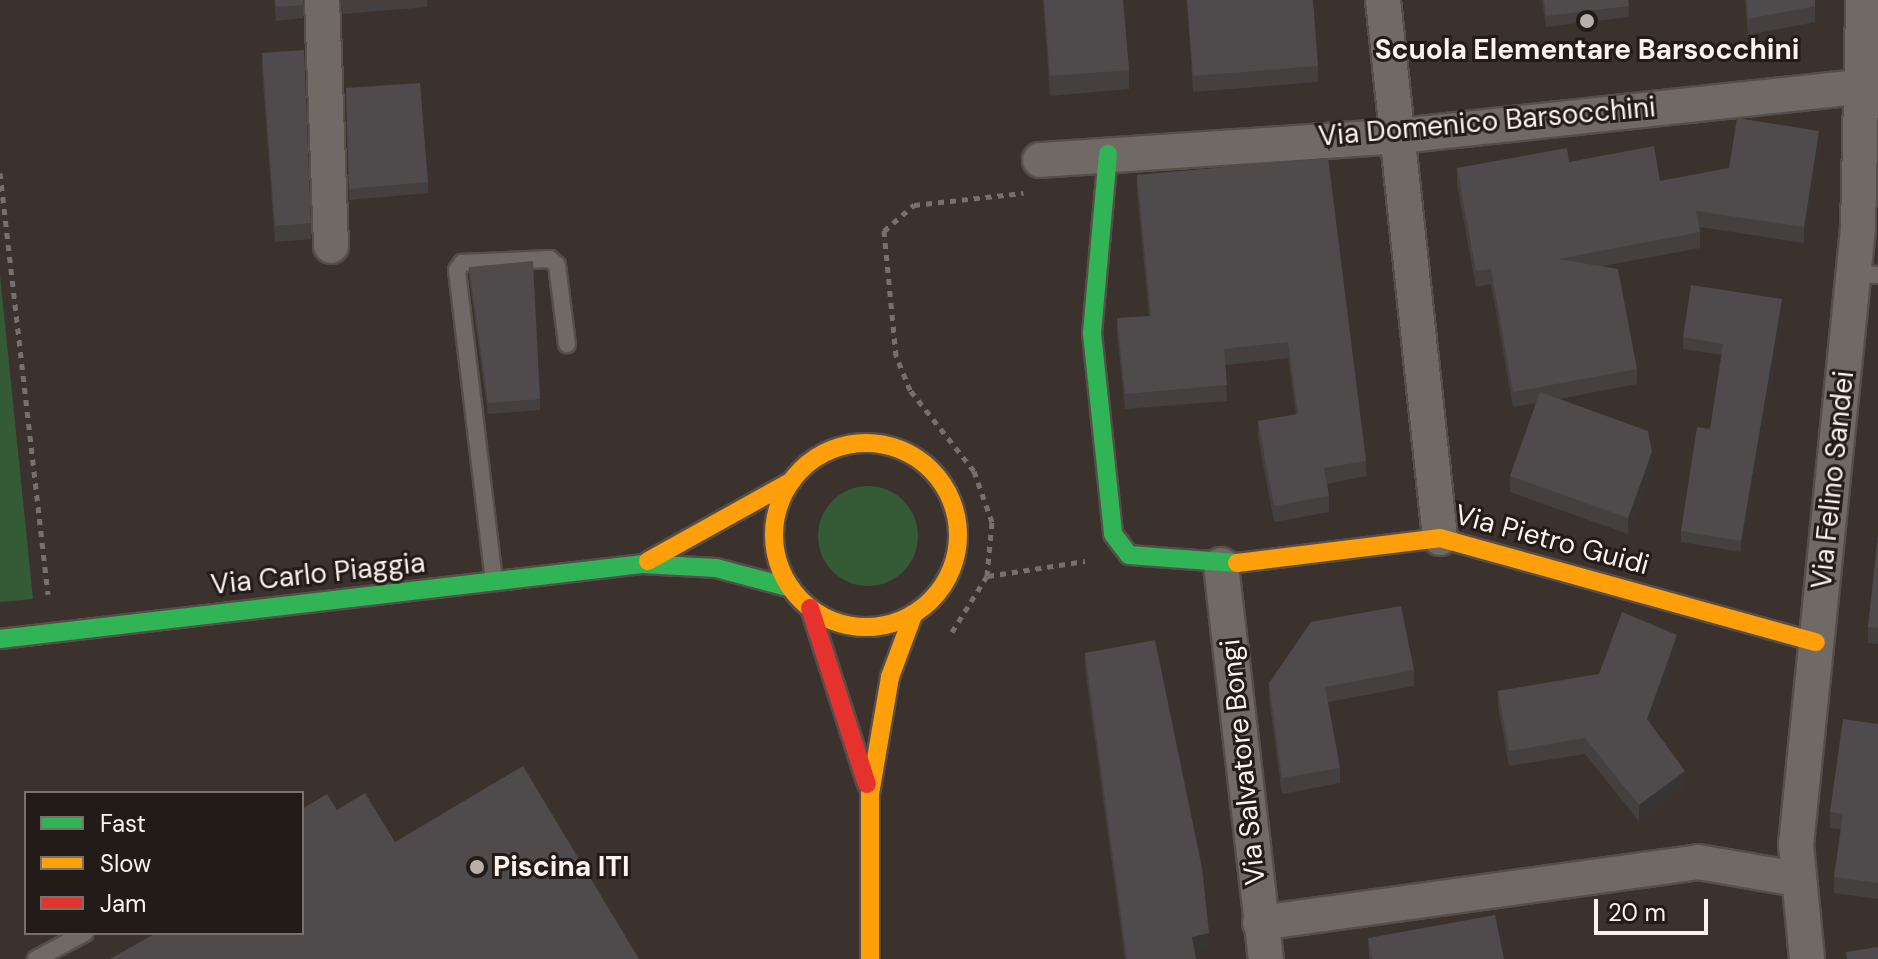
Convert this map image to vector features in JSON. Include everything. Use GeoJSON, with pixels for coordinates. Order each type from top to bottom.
{"type":"FeatureCollection","features":[{"type":"Feature","properties":{"kind":"street"},"geometry":{"type":"LineString","coordinates":[[322,0],[331,246]]}},
{"type":"Feature","properties":{"kind":"street"},"geometry":{"type":"LineString","coordinates":[[1383,0],[1440,538]]}},
{"type":"Feature","properties":{"kind":"street","name":"Via Felino Sandei"},"geometry":{"type":"LineString","coordinates":[[1807,959],[1796,879],[1816,642],[1866,274],[1863,0]]}},
{"type":"Feature","properties":{"kind":"street","name":"Via Domenico Barsocchini"},"geometry":{"type":"LineString","coordinates":[[1040,160],[1399,136],[1865,86]]}},
{"type":"Feature","properties":{"kind":"street"},"geometry":{"type":"LineString","coordinates":[[1108,154],[1092,333],[1113,534],[1129,555],[1221,565]]}},
{"type":"Feature","properties":{"kind":"street"},"geometry":{"type":"LineString","coordinates":[[870,794],[810,608],[791,588],[774,537],[792,481],[829,451],[874,444],[904,451],[940,480],[954,507],[957,553],[945,582],[913,615],[890,677],[870,794],[870,959]]}},
{"type":"Feature","properties":{"kind":"street","name":"Via Carlo Piaggia"},"geometry":{"type":"LineString","coordinates":[[642,564],[792,481]]}},
{"type":"Feature","properties":{"kind":"street","name":"Via Pietro Guidi"},"geometry":{"type":"LineString","coordinates":[[1221,565],[1440,538],[1816,642]]}},
{"type":"Feature","properties":{"kind":"street","name":"Via Carlo Piaggia"},"geometry":{"type":"LineString","coordinates":[[0,639],[642,564],[716,568],[791,588]]}},
{"type":"Feature","properties":{"kind":"street","name":"Via Salvatore Bongi"},"geometry":{"type":"LineString","coordinates":[[1221,565],[1266,959]]}},
{"type":"Feature","properties":{"kind":"street"},"geometry":{"type":"LineString","coordinates":[[810,608],[860,627],[913,615]]}},
{"type":"Feature","properties":{"kind":"street"},"geometry":{"type":"LineString","coordinates":[[1260,923],[1698,862],[1796,879]]}},
{"type":"Feature","properties":{"kind":"lane"},"geometry":{"type":"LineString","coordinates":[[494,582],[457,270],[462,263],[550,259],[557,265],[567,344]]}},
{"type":"Feature","properties":{"kind":"lane"},"geometry":{"type":"LineString","coordinates":[[36,959],[81,935]]}},
{"type":"Feature","properties":{"kind":"path"},"geometry":{"type":"LineString","coordinates":[[944,638],[969,614],[987,576],[992,522],[983,488],[910,390],[890,337],[882,241],[892,218],[914,205],[1041,191],[1040,160]]}},
{"type":"Feature","properties":{"kind":"path"},"geometry":{"type":"LineString","coordinates":[[0,173],[52,633]]}},
{"type":"Feature","properties":{"kind":"path"},"geometry":{"type":"LineString","coordinates":[[987,576],[1129,555]]}},
{"type":"Feature","properties":{"kind":"green space"},"geometry":{"type":"Polygon","coordinates":[[[0,275],[33,599],[0,602],[0,275]]]}},
{"type":"Feature","properties":{"kind":"green space"},"geometry":{"type":"Polygon","coordinates":[[[858,486],[878,486],[904,500],[915,517],[918,536],[915,555],[904,572],[878,586],[858,586],[840,578],[826,564],[818,546],[818,526],[826,508],[840,494],[858,486]]]}},
{"type":"Feature","properties":{"kind":"building"},"geometry":{"type":"Polygon","coordinates":[[[275,0],[303,0],[303,5],[276,7],[275,0]]]}},
{"type":"Feature","properties":{"kind":"building"},"geometry":{"type":"Polygon","coordinates":[[[1044,0],[1123,0],[1129,70],[1050,76],[1044,0]]]}},
{"type":"Feature","properties":{"kind":"building"},"geometry":{"type":"Polygon","coordinates":[[[1187,0],[1313,0],[1318,66],[1193,76],[1187,0]]]}},
{"type":"Feature","properties":{"kind":"building"},"geometry":{"type":"Polygon","coordinates":[[[1544,0],[1628,0],[1629,6],[1546,16],[1544,0]]]}},
{"type":"Feature","properties":{"kind":"building"},"geometry":{"type":"Polygon","coordinates":[[[1747,0],[1815,0],[1815,6],[1748,19],[1747,0]]]}},
{"type":"Feature","properties":{"kind":"building"},"geometry":{"type":"Polygon","coordinates":[[[304,50],[311,223],[275,226],[262,53],[304,50]]]}},
{"type":"Feature","properties":{"kind":"building"},"geometry":{"type":"Polygon","coordinates":[[[420,83],[428,182],[349,189],[346,88],[420,83]]]}},
{"type":"Feature","properties":{"kind":"building"},"geometry":{"type":"Polygon","coordinates":[[[1737,118],[1819,131],[1804,227],[1696,211],[1700,232],[1558,259],[1618,269],[1637,369],[1513,392],[1491,269],[1476,271],[1457,168],[1567,148],[1569,162],[1654,146],[1660,181],[1729,168],[1737,118]]]}},
{"type":"Feature","properties":{"kind":"building"},"geometry":{"type":"Polygon","coordinates":[[[1328,158],[1366,461],[1324,468],[1329,496],[1274,506],[1258,421],[1298,414],[1288,342],[1224,349],[1227,385],[1125,394],[1117,318],[1151,316],[1137,175],[1328,158]]]}},
{"type":"Feature","properties":{"kind":"building"},"geometry":{"type":"Polygon","coordinates":[[[533,261],[540,399],[488,403],[469,267],[533,261]]]}},
{"type":"Feature","properties":{"kind":"building"},"geometry":{"type":"Polygon","coordinates":[[[1691,285],[1782,299],[1741,541],[1681,531],[1697,427],[1710,429],[1723,344],[1683,337],[1691,285]]]}},
{"type":"Feature","properties":{"kind":"building"},"geometry":{"type":"Polygon","coordinates":[[[1540,392],[1648,431],[1652,452],[1628,518],[1510,476],[1540,392]]]}},
{"type":"Feature","properties":{"kind":"building"},"geometry":{"type":"Polygon","coordinates":[[[1878,535],[1878,628],[1868,627],[1878,535]]]}},
{"type":"Feature","properties":{"kind":"building"},"geometry":{"type":"Polygon","coordinates":[[[1401,606],[1414,670],[1325,687],[1340,768],[1282,778],[1269,683],[1311,622],[1401,606]]]}},
{"type":"Feature","properties":{"kind":"building"},"geometry":{"type":"Polygon","coordinates":[[[1622,612],[1677,635],[1647,719],[1685,771],[1639,805],[1585,738],[1509,751],[1498,691],[1599,674],[1622,612]]]}},
{"type":"Feature","properties":{"kind":"building"},"geometry":{"type":"Polygon","coordinates":[[[1155,640],[1202,868],[1209,933],[1192,937],[1196,959],[1127,959],[1085,653],[1155,640]]]}},
{"type":"Feature","properties":{"kind":"building"},"geometry":{"type":"Polygon","coordinates":[[[1843,719],[1878,724],[1878,883],[1834,877],[1843,814],[1830,812],[1843,719]]]}},
{"type":"Feature","properties":{"kind":"building","name":"Piscina ITI"},"geometry":{"type":"Polygon","coordinates":[[[523,766],[639,959],[110,959],[152,935],[304,935],[304,808],[327,794],[337,810],[365,793],[395,842],[523,766]]]}},
{"type":"Feature","properties":{"kind":"building"},"geometry":{"type":"Polygon","coordinates":[[[1495,915],[1504,959],[1372,959],[1368,938],[1495,915]]]}},
{"type":"Feature","properties":{"kind":"building"},"geometry":{"type":"Polygon","coordinates":[[[1878,947],[1878,959],[1847,959],[1846,952],[1878,947]]]}},
{"type":"Feature","properties":{"kind":"traffic: fast"},"geometry":{"type":"LineString","coordinates":[[1108,154],[1092,333],[1113,534],[1129,555],[1237,563]]}},
{"type":"Feature","properties":{"kind":"traffic: fast"},"geometry":{"type":"LineString","coordinates":[[0,639],[642,564],[716,568],[791,588]]}},
{"type":"Feature","properties":{"kind":"traffic: slow"},"geometry":{"type":"LineString","coordinates":[[866,443],[901,450],[931,470],[951,500],[958,535],[951,570],[931,600],[901,620],[866,627],[831,620],[801,600],[781,570],[774,535],[781,500],[801,470],[831,450],[866,443]]}},
{"type":"Feature","properties":{"kind":"traffic: slow"},"geometry":{"type":"LineString","coordinates":[[648,561],[792,481]]}},
{"type":"Feature","properties":{"kind":"traffic: slow"},"geometry":{"type":"LineString","coordinates":[[1237,563],[1440,538],[1816,642]]}},
{"type":"Feature","properties":{"kind":"traffic: slow"},"geometry":{"type":"LineString","coordinates":[[870,959],[870,794],[890,677],[913,615]]}},
{"type":"Feature","properties":{"kind":"traffic: jam"},"geometry":{"type":"LineString","coordinates":[[810,608],[867,784]]}},
{"type":"Feature","properties":{"kind":"place","name":"Scuola Elementare Barsocchini"},"geometry":{"type":"Point","coordinates":[1587,21]}},
{"type":"Feature","properties":{"kind":"place","name":"Piscina ITI"},"geometry":{"type":"Point","coordinates":[477,867]}}]}
